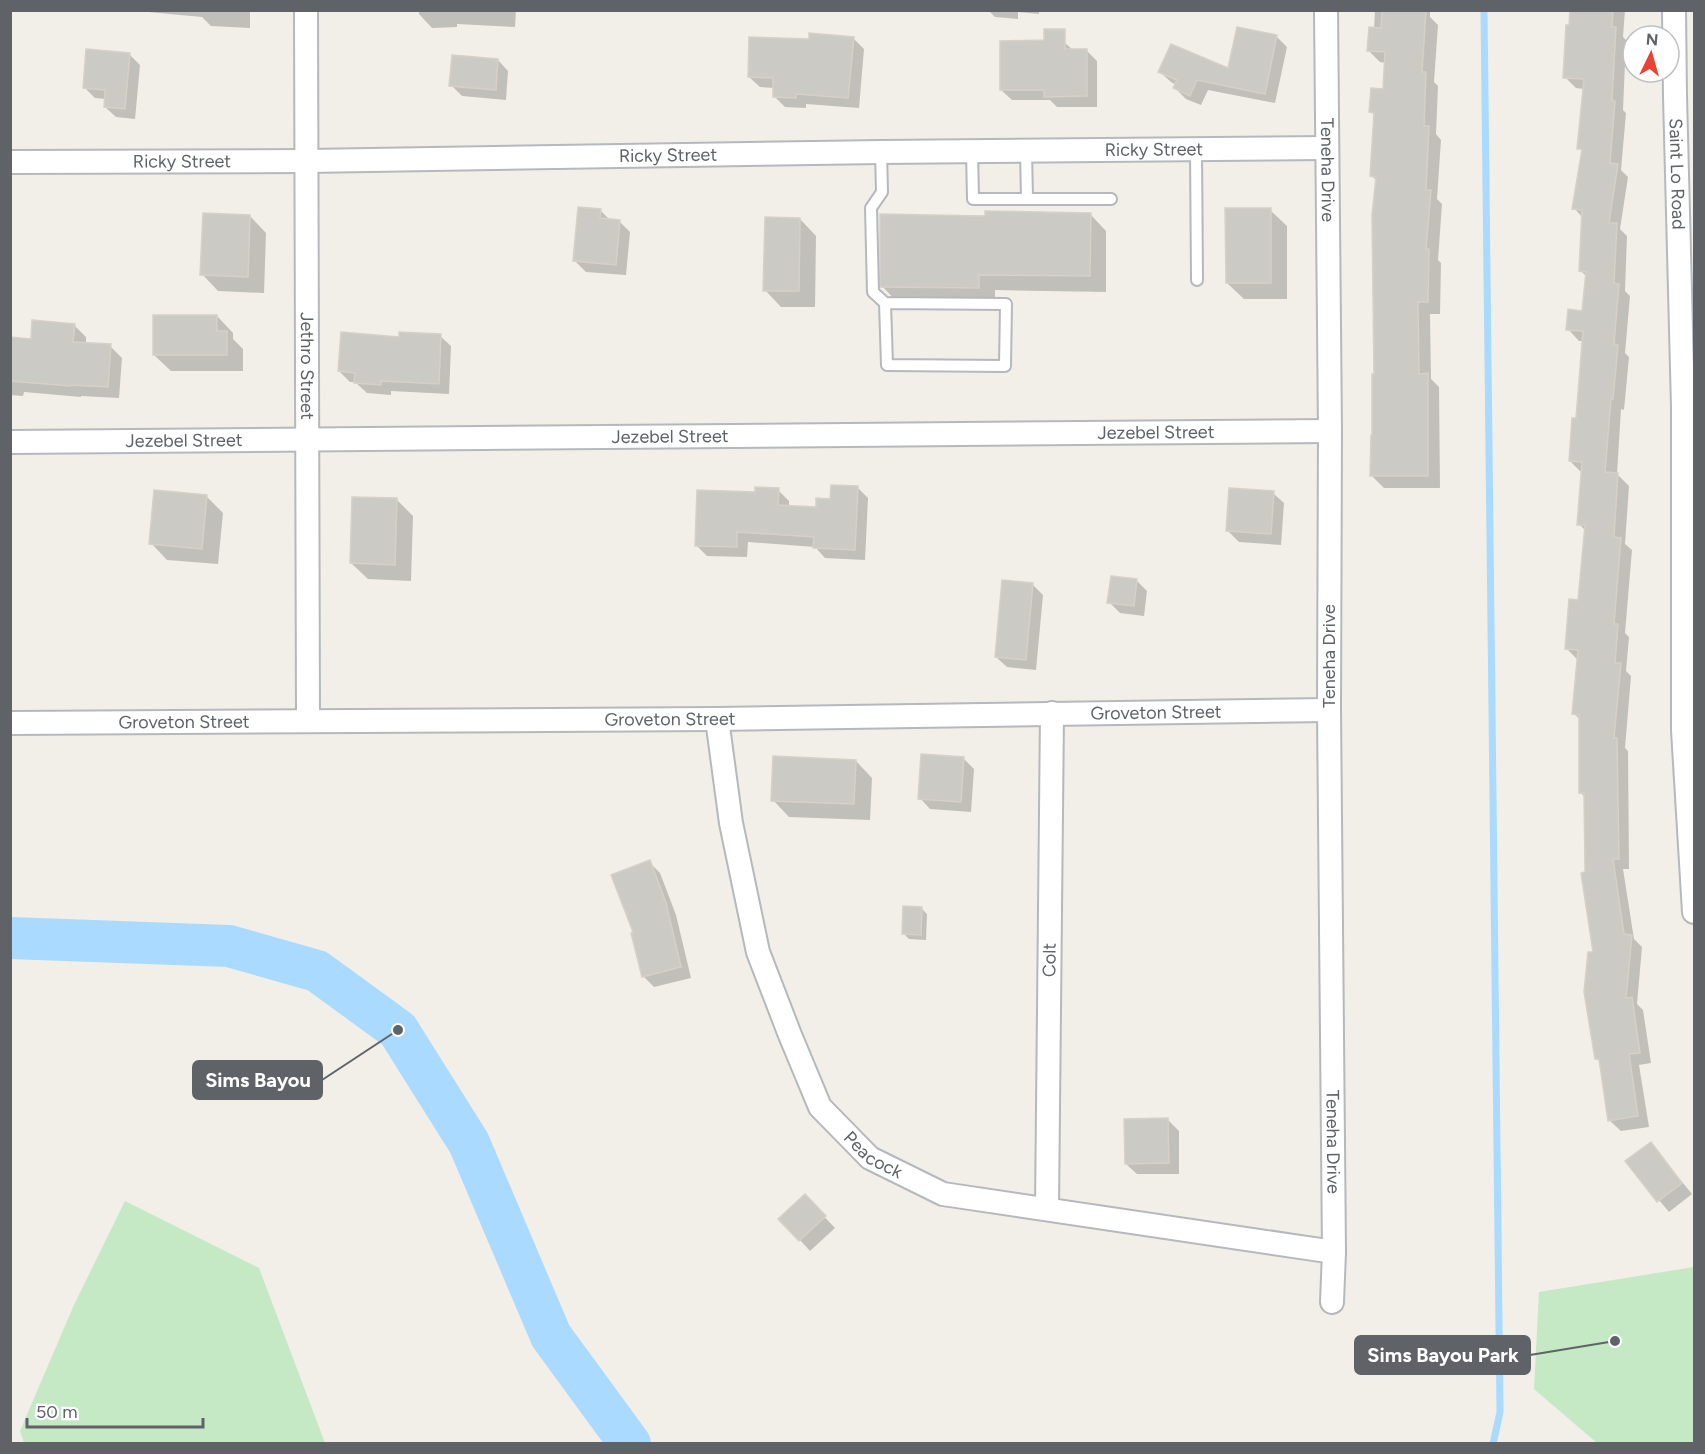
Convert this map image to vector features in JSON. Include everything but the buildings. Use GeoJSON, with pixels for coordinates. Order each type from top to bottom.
{"type":"FeatureCollection","features":[{"type":"Feature","properties":{"kind":"street","name":"Jethro Street"},"geometry":{"type":"LineString","coordinates":[[306,10],[308,720]]}},
{"type":"Feature","properties":{"kind":"street","name":"Teneha Drive"},"geometry":{"type":"LineString","coordinates":[[1326,10],[1334,1252],[1332,1302]]}},
{"type":"Feature","properties":{"kind":"street","name":"Saint Lo Road"},"geometry":{"type":"LineString","coordinates":[[1674,10],[1685,96],[1689,407],[1689,730],[1695,912]]}},
{"type":"Feature","properties":{"kind":"street","name":"Ricky Street"},"geometry":{"type":"LineString","coordinates":[[10,162],[308,161],[1327,148]]}},
{"type":"Feature","properties":{"kind":"street","name":"Jezebel Street"},"geometry":{"type":"LineString","coordinates":[[10,442],[1330,432]]}},
{"type":"Feature","properties":{"kind":"street","name":"Groveton Street"},"geometry":{"type":"LineString","coordinates":[[10,723],[717,719],[1329,710]]}},
{"type":"Feature","properties":{"kind":"street","name":"Colt"},"geometry":{"type":"LineString","coordinates":[[1047,1208],[1052,713]]}},
{"type":"Feature","properties":{"kind":"street","name":"Peacock"},"geometry":{"type":"LineString","coordinates":[[717,719],[731,823],[758,952],[820,1107],[870,1158],[943,1194],[1334,1252]]}},
{"type":"Feature","properties":{"kind":"lane"},"geometry":{"type":"LineString","coordinates":[[1196,150],[1197,280]]}},
{"type":"Feature","properties":{"kind":"lane"},"geometry":{"type":"LineString","coordinates":[[1026,151],[1028,199]]}},
{"type":"Feature","properties":{"kind":"lane"},"geometry":{"type":"LineString","coordinates":[[881,152],[882,192],[871,208],[873,292],[885,303],[1006,304],[1005,366],[887,365],[885,303]]}},
{"type":"Feature","properties":{"kind":"lane"},"geometry":{"type":"LineString","coordinates":[[972,152],[973,199],[1111,199]]}},
{"type":"Feature","properties":{"kind":"green space"},"geometry":{"type":"Polygon","coordinates":[[[125,1201],[259,1268],[325,1443],[24,1443],[20,1431],[74,1305],[125,1201]]]}},
{"type":"Feature","properties":{"kind":"green space"},"geometry":{"type":"Polygon","coordinates":[[[1694,1267],[1694,1443],[1597,1443],[1534,1389],[1539,1292],[1694,1267]]]}},
{"type":"Feature","properties":{"kind":"waterway"},"geometry":{"type":"LineString","coordinates":[[1484,10],[1500,1412],[1493,1444]]}},
{"type":"Feature","properties":{"kind":"waterway"},"geometry":{"type":"LineString","coordinates":[[10,938],[229,946],[317,971],[398,1030],[469,1143],[551,1336],[630,1444]]}},
{"type":"Feature","properties":{"kind":"place","name":"Sims Bayou"},"geometry":{"type":"Point","coordinates":[398,1030]}},
{"type":"Feature","properties":{"kind":"place","name":"Sims Bayou Park"},"geometry":{"type":"Point","coordinates":[1615,1341]}}]}
